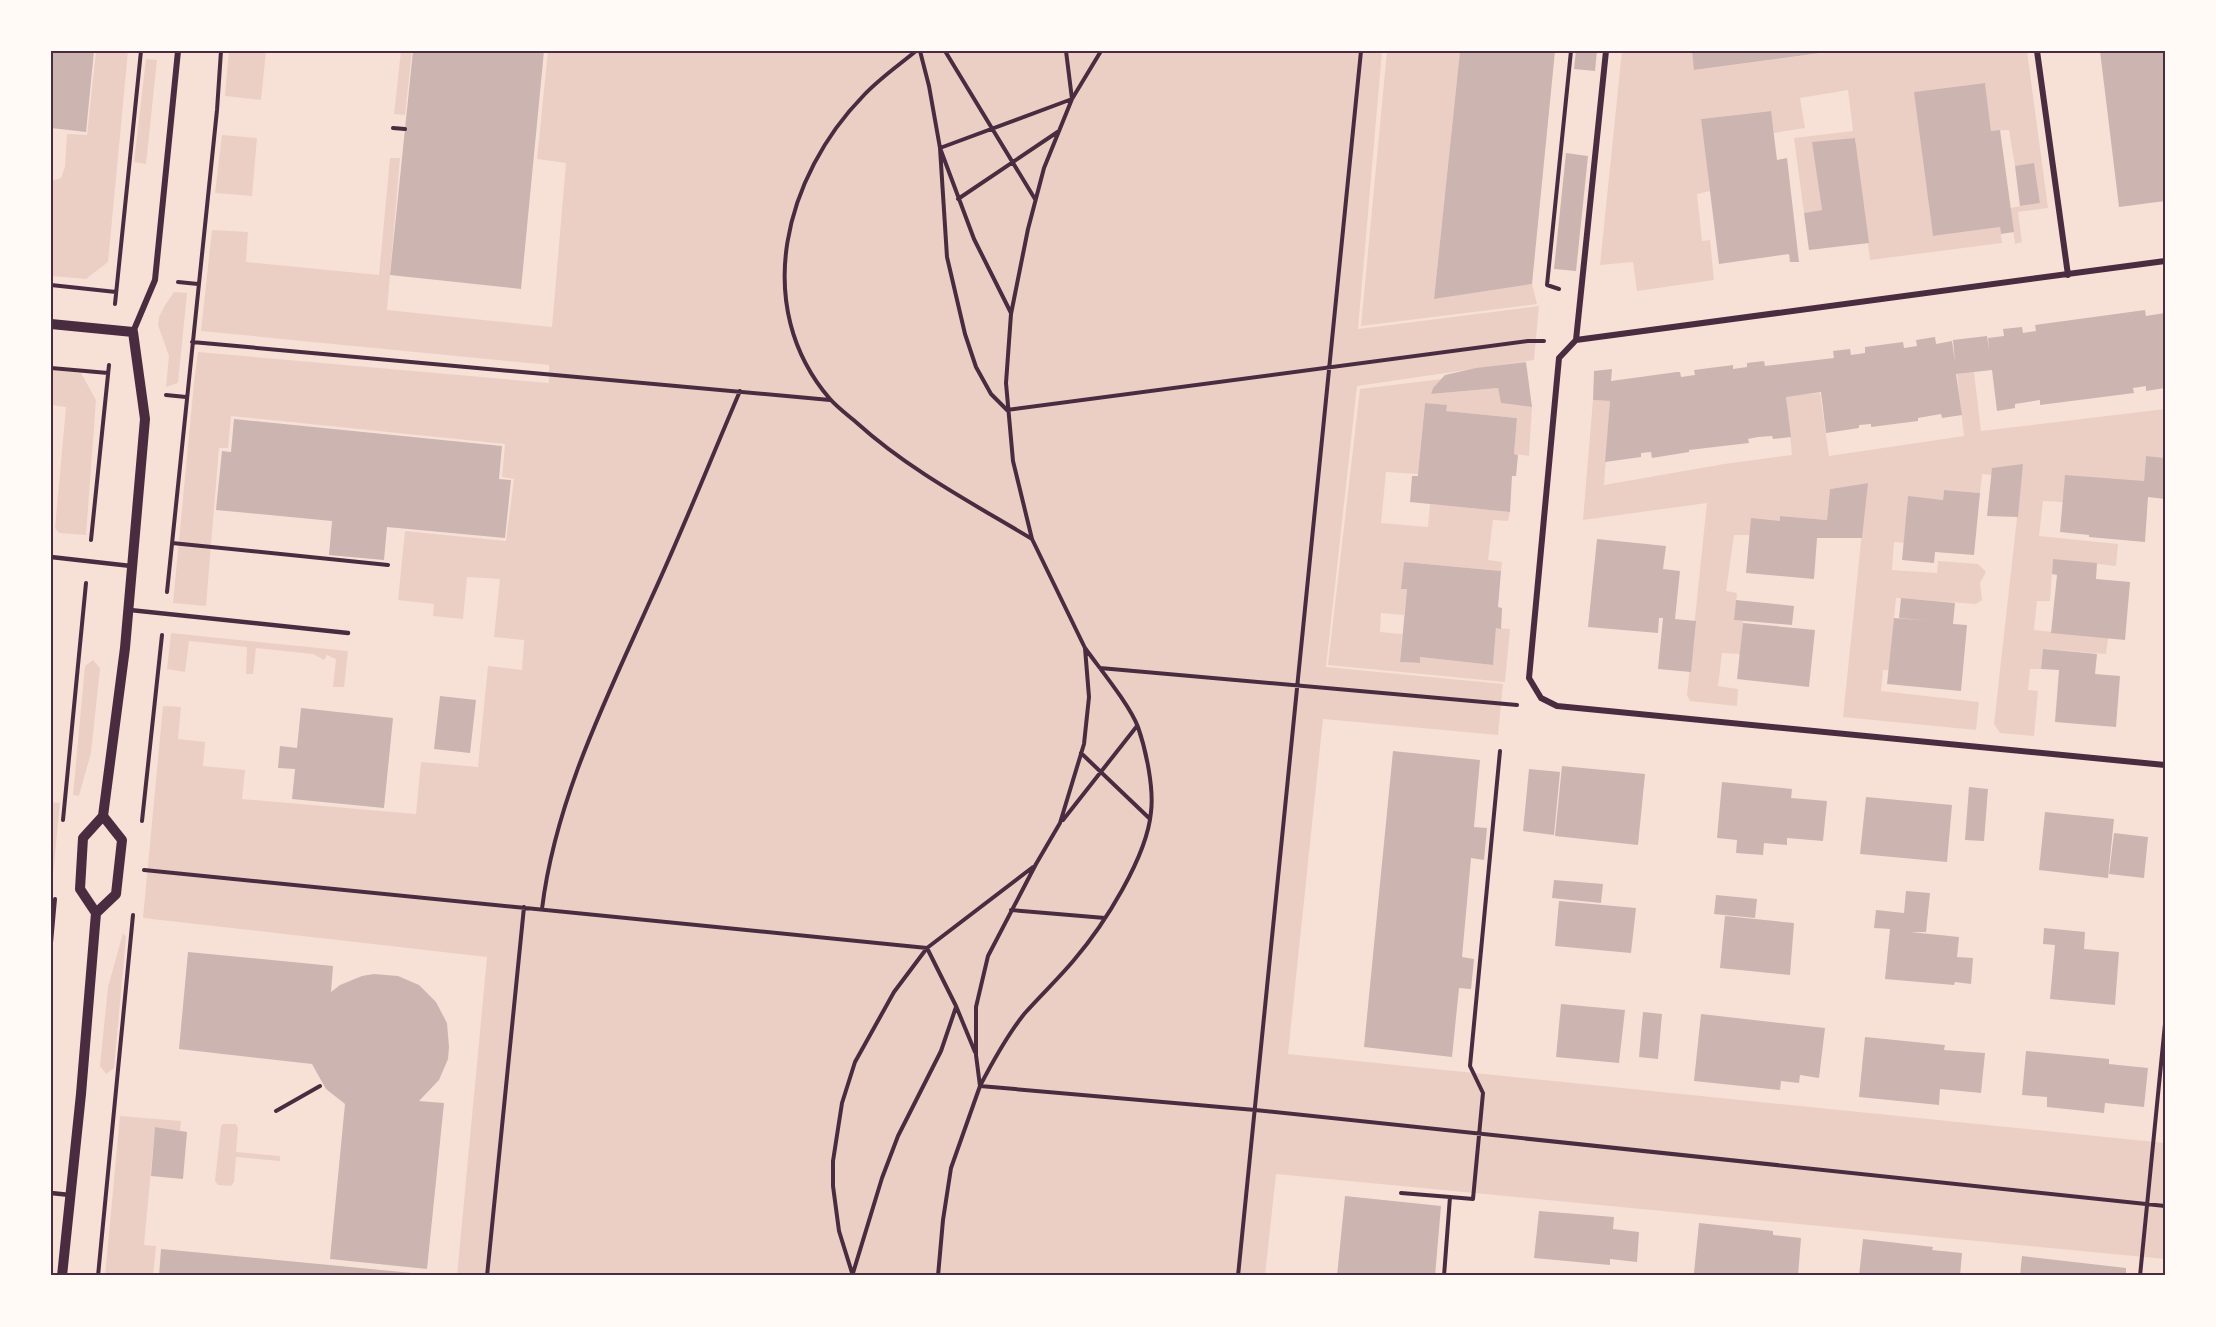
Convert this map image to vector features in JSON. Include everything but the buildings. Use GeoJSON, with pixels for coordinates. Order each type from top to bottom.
{"type":"FeatureCollection","features":[{"type":"Feature","properties":{"kind":"street"},"geometry":{"type":"LineString","coordinates":[[62,1276],[96,913],[80,889],[84,838],[103,816],[129,610],[145,419],[133,332],[155,280],[178,51]]}},
{"type":"Feature","properties":{"kind":"street"},"geometry":{"type":"LineString","coordinates":[[1576,340],[1606,51]]}},
{"type":"Feature","properties":{"kind":"street"},"geometry":{"type":"LineString","coordinates":[[2037,51],[2068,275]]}},
{"type":"Feature","properties":{"kind":"street"},"geometry":{"type":"LineString","coordinates":[[2165,261],[1576,340],[1558,358],[1529,678],[1541,698],[1557,706],[2165,765]]}},
{"type":"Feature","properties":{"kind":"street"},"geometry":{"type":"LineString","coordinates":[[51,324],[133,332]]}},
{"type":"Feature","properties":{"kind":"street"},"geometry":{"type":"LineString","coordinates":[[96,913],[116,894],[122,840],[103,816]]}},
{"type":"Feature","properties":{"kind":"lane"},"geometry":{"type":"LineString","coordinates":[[51,558],[134,566]]}},
{"type":"Feature","properties":{"kind":"lane"},"geometry":{"type":"LineString","coordinates":[[129,610],[348,633]]}},
{"type":"Feature","properties":{"kind":"lane"},"geometry":{"type":"LineString","coordinates":[[51,1193],[70,1195]]}},
{"type":"Feature","properties":{"kind":"path"},"geometry":{"type":"LineString","coordinates":[[62,828],[141,51]]}},
{"type":"Feature","properties":{"kind":"path"},"geometry":{"type":"LineString","coordinates":[[142,822],[217,110],[221,51]]}},
{"type":"Feature","properties":{"kind":"path"},"geometry":{"type":"LineString","coordinates":[[1007,410],[991,394],[976,368],[965,334],[947,257],[940,148],[929,86],[918,51],[878,81],[847,116],[823,148],[806,180],[791,221],[783,267],[783,288],[789,318],[793,335],[806,366],[831,400],[877,441],[1032,539]]}},
{"type":"Feature","properties":{"kind":"path"},"geometry":{"type":"LineString","coordinates":[[945,51],[1035,200]]}},
{"type":"Feature","properties":{"kind":"path"},"geometry":{"type":"LineString","coordinates":[[1066,51],[1072,99]]}},
{"type":"Feature","properties":{"kind":"path"},"geometry":{"type":"LineString","coordinates":[[938,1276],[951,1168],[980,1086],[1001,1048],[1024,1014],[1077,957],[1105,918],[1125,886],[1141,850],[1152,812],[1149,774],[1137,726],[1085,648],[1032,539],[1013,461],[1007,410],[1006,383],[1011,314],[1035,200],[1044,168],[1072,99],[1101,51]]}},
{"type":"Feature","properties":{"kind":"path"},"geometry":{"type":"LineString","coordinates":[[1238,1276],[1361,51]]}},
{"type":"Feature","properties":{"kind":"path"},"geometry":{"type":"LineString","coordinates":[[1562,291],[1547,285],[1571,51]]}},
{"type":"Feature","properties":{"kind":"path"},"geometry":{"type":"LineString","coordinates":[[940,148],[1072,99]]}},
{"type":"Feature","properties":{"kind":"path"},"geometry":{"type":"LineString","coordinates":[[393,128],[405,129]]}},
{"type":"Feature","properties":{"kind":"path"},"geometry":{"type":"LineString","coordinates":[[958,199],[1060,130]]}},
{"type":"Feature","properties":{"kind":"path"},"geometry":{"type":"LineString","coordinates":[[940,148],[974,239],[1011,314]]}},
{"type":"Feature","properties":{"kind":"path"},"geometry":{"type":"LineString","coordinates":[[51,285],[116,292]]}},
{"type":"Feature","properties":{"kind":"path"},"geometry":{"type":"LineString","coordinates":[[1007,410],[1528,341],[1576,340]]}},
{"type":"Feature","properties":{"kind":"path"},"geometry":{"type":"LineString","coordinates":[[192,342],[831,400]]}},
{"type":"Feature","properties":{"kind":"path"},"geometry":{"type":"LineString","coordinates":[[51,368],[108,373]]}},
{"type":"Feature","properties":{"kind":"path"},"geometry":{"type":"LineString","coordinates":[[542,909],[547,870],[563,814],[597,720],[677,542],[740,391]]}},
{"type":"Feature","properties":{"kind":"path"},"geometry":{"type":"LineString","coordinates":[[172,543],[388,565]]}},
{"type":"Feature","properties":{"kind":"path"},"geometry":{"type":"LineString","coordinates":[[1060,823],[1081,753],[1089,697],[1085,648]]}},
{"type":"Feature","properties":{"kind":"path"},"geometry":{"type":"LineString","coordinates":[[1099,668],[1501,705],[1557,706]]}},
{"type":"Feature","properties":{"kind":"path"},"geometry":{"type":"LineString","coordinates":[[980,1086],[976,1055],[976,1006],[988,956],[1060,823],[1137,726]]}},
{"type":"Feature","properties":{"kind":"path"},"geometry":{"type":"LineString","coordinates":[[1401,1193],[1473,1199],[1483,1093],[1470,1066],[1500,751]]}},
{"type":"Feature","properties":{"kind":"path"},"geometry":{"type":"LineString","coordinates":[[1081,753],[1150,819]]}},
{"type":"Feature","properties":{"kind":"path"},"geometry":{"type":"LineString","coordinates":[[853,1275],[839,1231],[833,1186],[833,1161],[842,1103],[855,1062],[894,992],[927,948],[1036,864]]}},
{"type":"Feature","properties":{"kind":"path"},"geometry":{"type":"LineString","coordinates":[[137,869],[927,948]]}},
{"type":"Feature","properties":{"kind":"path"},"geometry":{"type":"LineString","coordinates":[[51,943],[56,897]]}},
{"type":"Feature","properties":{"kind":"path"},"geometry":{"type":"LineString","coordinates":[[98,1276],[134,903]]}},
{"type":"Feature","properties":{"kind":"path"},"geometry":{"type":"LineString","coordinates":[[487,1276],[524,907]]}},
{"type":"Feature","properties":{"kind":"path"},"geometry":{"type":"LineString","coordinates":[[1011,910],[1105,918]]}},
{"type":"Feature","properties":{"kind":"path"},"geometry":{"type":"LineString","coordinates":[[927,948],[956,1006],[976,1055]]}},
{"type":"Feature","properties":{"kind":"path"},"geometry":{"type":"LineString","coordinates":[[853,1275],[882,1178],[898,1136],[941,1051],[956,1006]]}},
{"type":"Feature","properties":{"kind":"path"},"geometry":{"type":"LineString","coordinates":[[2140,1276],[2165,1024]]}},
{"type":"Feature","properties":{"kind":"path"},"geometry":{"type":"LineString","coordinates":[[276,1111],[320,1086]]}},
{"type":"Feature","properties":{"kind":"path"},"geometry":{"type":"LineString","coordinates":[[980,1086],[1255,1110],[2165,1206]]}},
{"type":"Feature","properties":{"kind":"path"},"geometry":{"type":"LineString","coordinates":[[1444,1276],[1450,1197]]}},
{"type":"Feature","properties":{"kind":"shaded area"},"geometry":{"type":"Polygon","coordinates":[[[96,51],[128,51],[108,262],[86,279],[51,276],[51,181],[61,178],[65,167],[67,134],[87,135],[96,51]]]}},
{"type":"Feature","properties":{"kind":"shaded area"},"geometry":{"type":"Polygon","coordinates":[[[229,51],[266,51],[261,100],[225,96],[229,51]]]}},
{"type":"Feature","properties":{"kind":"shaded area"},"geometry":{"type":"Polygon","coordinates":[[[401,51],[412,51],[405,115],[394,114],[401,51]]]}},
{"type":"Feature","properties":{"kind":"shaded area"},"geometry":{"type":"Polygon","coordinates":[[[548,51],[1382,51],[1358,329],[1539,306],[1534,360],[1357,386],[1326,667],[1503,684],[1498,735],[1323,719],[1288,1054],[2165,1143],[2165,1259],[1276,1174],[1265,1276],[457,1276],[487,957],[143,918],[163,706],[181,707],[178,739],[205,742],[203,766],[245,770],[242,799],[416,814],[421,762],[478,767],[488,666],[522,670],[524,640],[494,637],[500,579],[467,577],[463,619],[433,616],[434,604],[398,600],[405,531],[506,541],[514,479],[502,477],[505,444],[231,416],[228,448],[219,448],[206,606],[173,603],[194,383],[198,352],[549,383],[549,365],[201,331],[212,230],[248,232],[246,262],[379,275],[390,158],[400,158],[387,310],[552,327],[566,163],[537,159],[548,51]]]}},
{"type":"Feature","properties":{"kind":"shaded area"},"geometry":{"type":"Polygon","coordinates":[[[1387,51],[1460,51],[1434,299],[1532,284],[1537,304],[1361,326],[1387,51]]]}},
{"type":"Feature","properties":{"kind":"shaded area"},"geometry":{"type":"Polygon","coordinates":[[[1622,51],[1692,51],[1695,70],[1837,51],[2027,51],[2048,208],[2018,212],[2022,242],[2015,244],[2010,208],[2040,203],[2034,164],[2015,166],[2009,130],[1991,131],[1985,83],[1915,92],[1933,236],[2000,227],[2002,243],[1870,260],[1855,138],[1813,143],[1822,210],[1804,213],[1794,138],[1853,131],[1848,90],[1800,98],[1805,128],[1774,133],[1770,111],[1701,119],[1710,191],[1697,194],[1702,241],[1710,240],[1714,280],[1637,291],[1633,262],[1600,265],[1622,51]]]}},
{"type":"Feature","properties":{"kind":"shaded area"},"geometry":{"type":"Polygon","coordinates":[[[146,59],[157,60],[146,164],[134,162],[146,59]]]}},
{"type":"Feature","properties":{"kind":"shaded area"},"geometry":{"type":"Polygon","coordinates":[[[222,135],[257,138],[252,196],[215,193],[222,135]]]}},
{"type":"Feature","properties":{"kind":"shaded area"},"geometry":{"type":"Polygon","coordinates":[[[174,292],[187,293],[178,383],[166,387],[169,356],[158,325],[159,317],[174,292]]]}},
{"type":"Feature","properties":{"kind":"shaded area"},"geometry":{"type":"Polygon","coordinates":[[[51,370],[81,373],[96,400],[86,535],[59,533],[55,528],[66,407],[51,405],[51,370]]]}},
{"type":"Feature","properties":{"kind":"shaded area"},"geometry":{"type":"Polygon","coordinates":[[[1974,372],[1981,431],[2165,409],[2165,458],[2146,456],[2144,481],[2063,502],[2043,501],[2039,536],[2118,544],[2116,566],[2053,559],[2050,601],[2037,601],[2034,630],[2108,638],[2106,654],[2043,649],[2041,669],[2030,669],[2028,690],[2038,691],[2034,736],[2000,733],[1994,724],[2023,464],[1991,475],[1982,474],[1980,493],[1944,490],[1943,500],[1908,497],[1904,543],[1894,542],[1892,570],[1937,573],[1938,561],[1978,564],[1986,572],[1980,583],[1982,600],[1976,604],[1896,598],[1889,670],[1883,670],[1881,691],[1979,702],[1976,730],[1843,717],[1867,483],[1830,489],[1827,520],[1780,516],[1780,521],[1750,535],[1734,535],[1726,591],[1737,593],[1734,620],[1743,621],[1740,654],[1722,653],[1718,686],[1738,689],[1737,706],[1690,701],[1687,695],[1707,503],[1583,520],[1593,400],[1610,401],[1604,485],[1724,464],[1792,455],[1786,396],[1820,393],[1829,456],[1964,436],[1957,374],[1974,372]]]}},
{"type":"Feature","properties":{"kind":"shaded area"},"geometry":{"type":"Polygon","coordinates":[[[1442,379],[1433,388],[1431,394],[1498,388],[1501,403],[1532,407],[1529,456],[1514,454],[1517,418],[1446,411],[1446,405],[1425,403],[1418,474],[1386,472],[1381,523],[1428,527],[1430,504],[1510,512],[1508,521],[1493,520],[1488,560],[1502,562],[1501,571],[1404,562],[1402,588],[1407,589],[1404,615],[1381,613],[1380,632],[1402,634],[1400,662],[1420,663],[1420,657],[1493,665],[1496,628],[1510,629],[1505,682],[1328,665],[1360,389],[1442,379]]]}},
{"type":"Feature","properties":{"kind":"shaded area"},"geometry":{"type":"Polygon","coordinates":[[[171,633],[348,651],[344,687],[333,687],[336,659],[327,655],[324,660],[313,654],[256,648],[253,674],[246,674],[247,647],[189,641],[185,672],[167,669],[171,633]]]}},
{"type":"Feature","properties":{"kind":"shaded area"},"geometry":{"type":"Polygon","coordinates":[[[93,660],[100,668],[91,753],[79,796],[73,795],[85,666],[93,660]]]}},
{"type":"Feature","properties":{"kind":"shaded area"},"geometry":{"type":"Polygon","coordinates":[[[51,802],[60,803],[51,896],[51,802]]]}},
{"type":"Feature","properties":{"kind":"shaded area"},"geometry":{"type":"Polygon","coordinates":[[[123,933],[126,937],[114,1068],[106,1074],[100,1066],[108,987],[123,933]]]}},
{"type":"Feature","properties":{"kind":"shaded area"},"geometry":{"type":"Polygon","coordinates":[[[120,1116],[181,1121],[180,1131],[155,1127],[144,1245],[156,1246],[153,1276],[105,1276],[120,1116]]]}},
{"type":"Feature","properties":{"kind":"shaded area"},"geometry":{"type":"Polygon","coordinates":[[[223,1124],[236,1124],[238,1128],[236,1152],[280,1156],[280,1161],[236,1157],[234,1182],[231,1186],[218,1185],[215,1181],[223,1124]]]}}]}
